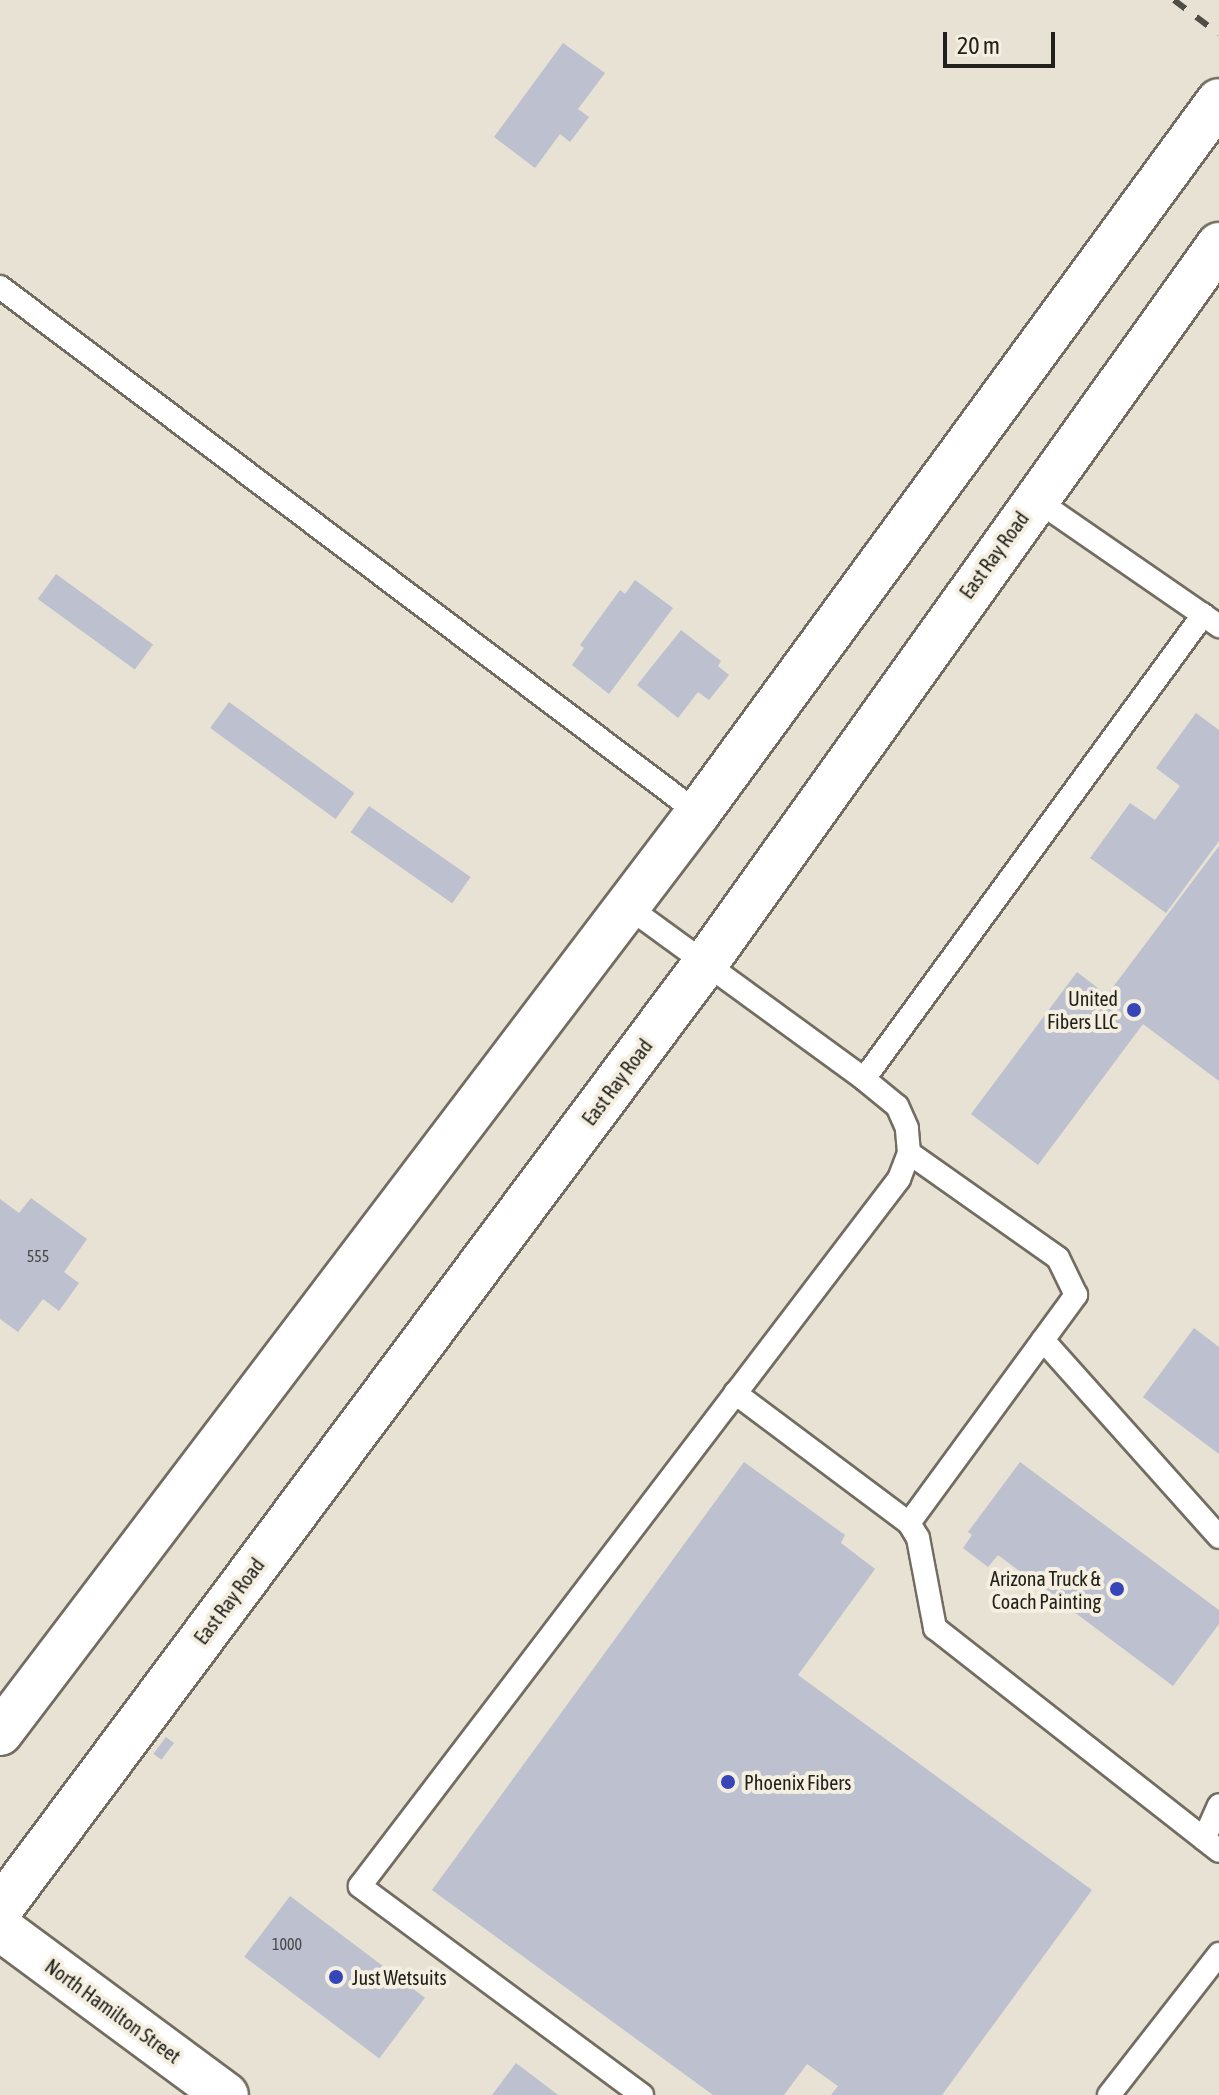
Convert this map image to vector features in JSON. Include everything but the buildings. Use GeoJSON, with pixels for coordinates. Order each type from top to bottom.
{"type":"FeatureCollection","features":[{"type":"Feature","properties":{"kind":"main road"},"geometry":{"type":"LineString","coordinates":[[0,1733],[698,813],[1219,101]]}},
{"type":"Feature","properties":{"kind":"main road","name":"East Ray Road"},"geometry":{"type":"LineString","coordinates":[[0,1909],[705,964],[1219,245]]}},
{"type":"Feature","properties":{"kind":"main road","name":"North Hamilton Street"},"geometry":{"type":"LineString","coordinates":[[0,1928],[226,2095]]}},
{"type":"Feature","properties":{"kind":"lane"},"geometry":{"type":"LineString","coordinates":[[0,287],[698,813]]}},
{"type":"Feature","properties":{"kind":"lane"},"geometry":{"type":"LineString","coordinates":[[864,1079],[1211,621],[1035,499]]}},
{"type":"Feature","properties":{"kind":"lane"},"geometry":{"type":"LineString","coordinates":[[627,906],[897,1106],[907,1128],[909,1153],[899,1179],[360,1886],[642,2095]]}},
{"type":"Feature","properties":{"kind":"lane"},"geometry":{"type":"LineString","coordinates":[[909,1153],[1058,1258],[1076,1295],[909,1523]]}},
{"type":"Feature","properties":{"kind":"lane"},"geometry":{"type":"LineString","coordinates":[[1043,1340],[1219,1537]]}},
{"type":"Feature","properties":{"kind":"lane"},"geometry":{"type":"LineString","coordinates":[[735,1393],[909,1523],[918,1538],[935,1628],[1211,1845],[1219,1805]]}},
{"type":"Feature","properties":{"kind":"lane"},"geometry":{"type":"LineString","coordinates":[[1109,2095],[1219,1954]]}},
{"type":"Feature","properties":{"kind":"railway"},"geometry":{"type":"LineString","coordinates":[[1174,0],[1219,34]]}},
{"type":"Feature","properties":{"kind":"place","name":"United Fibers LLC"},"geometry":{"type":"Point","coordinates":[1134,1010]}},
{"type":"Feature","properties":{"kind":"place","name":"Arizona Truck & Coach Painting"},"geometry":{"type":"Point","coordinates":[1117,1589]}},
{"type":"Feature","properties":{"kind":"place","name":"Phoenix Fibers"},"geometry":{"type":"Point","coordinates":[728,1782]}},
{"type":"Feature","properties":{"kind":"place","name":"Just Wetsuits"},"geometry":{"type":"Point","coordinates":[336,1977]}}]}
